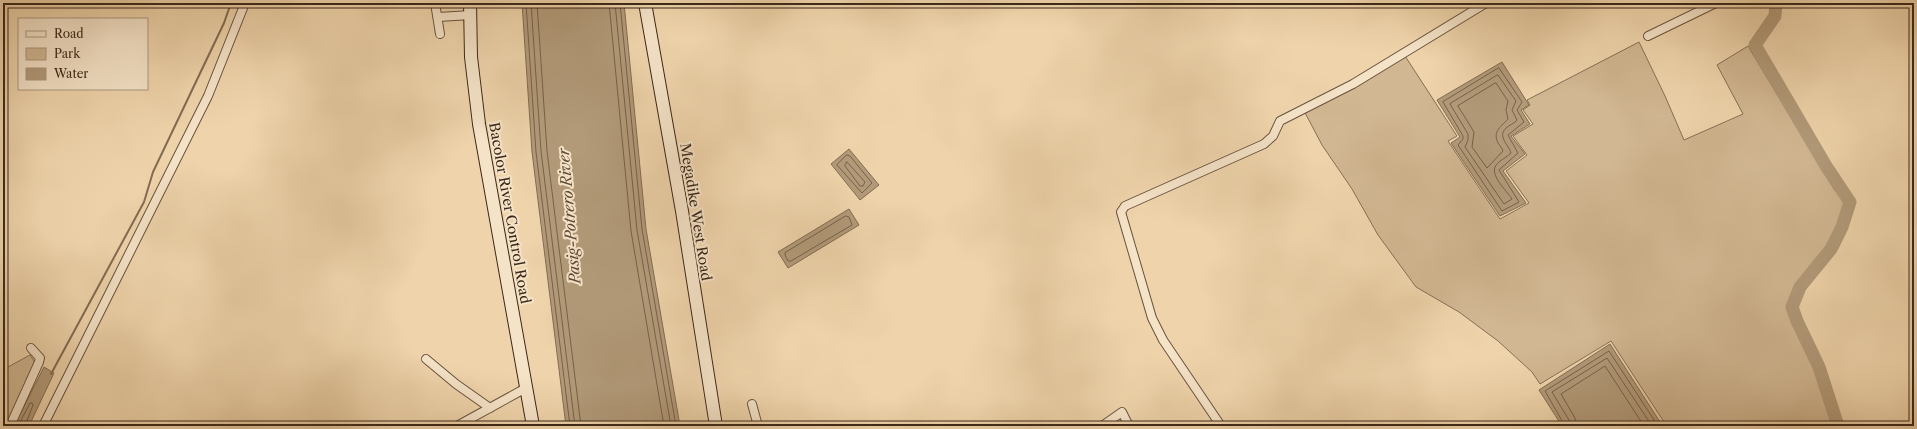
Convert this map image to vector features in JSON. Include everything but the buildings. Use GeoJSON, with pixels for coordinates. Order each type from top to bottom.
{"type":"FeatureCollection","features":[{"type":"Feature","properties":{"kind":"street"},"geometry":{"type":"LineString","coordinates":[[43,426],[208,96],[245,3]]}},
{"type":"Feature","properties":{"kind":"street"},"geometry":{"type":"LineString","coordinates":[[435,3],[440,34]]}},
{"type":"Feature","properties":{"kind":"street","name":"Megadike West Road"},"geometry":{"type":"LineString","coordinates":[[645,3],[682,211],[716,426]]}},
{"type":"Feature","properties":{"kind":"street"},"geometry":{"type":"LineString","coordinates":[[1221,426],[1163,340],[1152,318],[1121,212],[1122,209],[1125,206],[1264,144],[1274,136],[1280,121],[1353,84],[1486,3]]}},
{"type":"Feature","properties":{"kind":"street"},"geometry":{"type":"LineString","coordinates":[[1648,36],[1716,3]]}},
{"type":"Feature","properties":{"kind":"street"},"geometry":{"type":"LineString","coordinates":[[438,17],[471,9]]}},
{"type":"Feature","properties":{"kind":"street","name":"Bacolor River Control Road"},"geometry":{"type":"LineString","coordinates":[[471,9],[471,57],[479,124],[533,426]]}},
{"type":"Feature","properties":{"kind":"street"},"geometry":{"type":"LineString","coordinates":[[10,426],[40,362],[40,358],[31,348]]}},
{"type":"Feature","properties":{"kind":"street"},"geometry":{"type":"LineString","coordinates":[[426,359],[456,384],[490,408]]}},
{"type":"Feature","properties":{"kind":"street"},"geometry":{"type":"LineString","coordinates":[[457,426],[526,388]]}},
{"type":"Feature","properties":{"kind":"street"},"geometry":{"type":"LineString","coordinates":[[752,404],[758,426]]}},
{"type":"Feature","properties":{"kind":"street"},"geometry":{"type":"LineString","coordinates":[[1102,426],[1122,412],[1129,426]]}},
{"type":"Feature","properties":{"kind":"green space"},"geometry":{"type":"Polygon","coordinates":[[[1639,42],[1684,140],[1743,114],[1717,65],[1748,46],[1834,189],[1845,203],[1841,221],[1829,247],[1799,286],[1790,307],[1795,321],[1818,368],[1836,426],[1665,426],[1666,425],[1611,341],[1540,384],[1532,372],[1498,341],[1459,312],[1416,287],[1378,235],[1352,189],[1322,145],[1302,107],[1405,56],[1457,136],[1448,141],[1500,219],[1529,203],[1506,171],[1527,155],[1513,136],[1533,124],[1523,110],[1530,105],[1527,100],[1639,42]]]}},
{"type":"Feature","properties":{"kind":"green space"},"geometry":{"type":"Polygon","coordinates":[[[30,355],[36,364],[8,426],[3,426],[3,360],[8,367],[30,355]]]}},
{"type":"Feature","properties":{"kind":"water","name":"Pasig-Potrero River"},"geometry":{"type":"Polygon","coordinates":[[[522,3],[624,3],[646,229],[680,426],[566,426],[532,152],[522,3]]]}},
{"type":"Feature","properties":{"kind":"water"},"geometry":{"type":"Polygon","coordinates":[[[1502,62],[1529,105],[1521,110],[1530,124],[1511,136],[1525,154],[1503,171],[1526,203],[1500,216],[1451,143],[1460,137],[1437,100],[1502,62]]]}},
{"type":"Feature","properties":{"kind":"water"},"geometry":{"type":"Polygon","coordinates":[[[849,149],[879,185],[860,200],[831,164],[849,149]]]}},
{"type":"Feature","properties":{"kind":"water"},"geometry":{"type":"Polygon","coordinates":[[[849,209],[859,225],[788,268],[778,252],[849,209]]]}},
{"type":"Feature","properties":{"kind":"water"},"geometry":{"type":"Polygon","coordinates":[[[1610,344],[1662,425],[1562,426],[1539,390],[1610,344]]]}},
{"type":"Feature","properties":{"kind":"water"},"geometry":{"type":"Polygon","coordinates":[[[44,367],[54,373],[29,426],[14,426],[44,367]]]}},
{"type":"Feature","properties":{"kind":"waterway"},"geometry":{"type":"LineString","coordinates":[[51,374],[144,202],[153,172],[224,23],[231,3]]}},
{"type":"Feature","properties":{"kind":"waterway"},"geometry":{"type":"LineString","coordinates":[[1776,3],[1775,16],[1755,45],[1826,166],[1850,202],[1842,227],[1831,249],[1800,287],[1792,307],[1819,367],[1838,426]]}}]}
